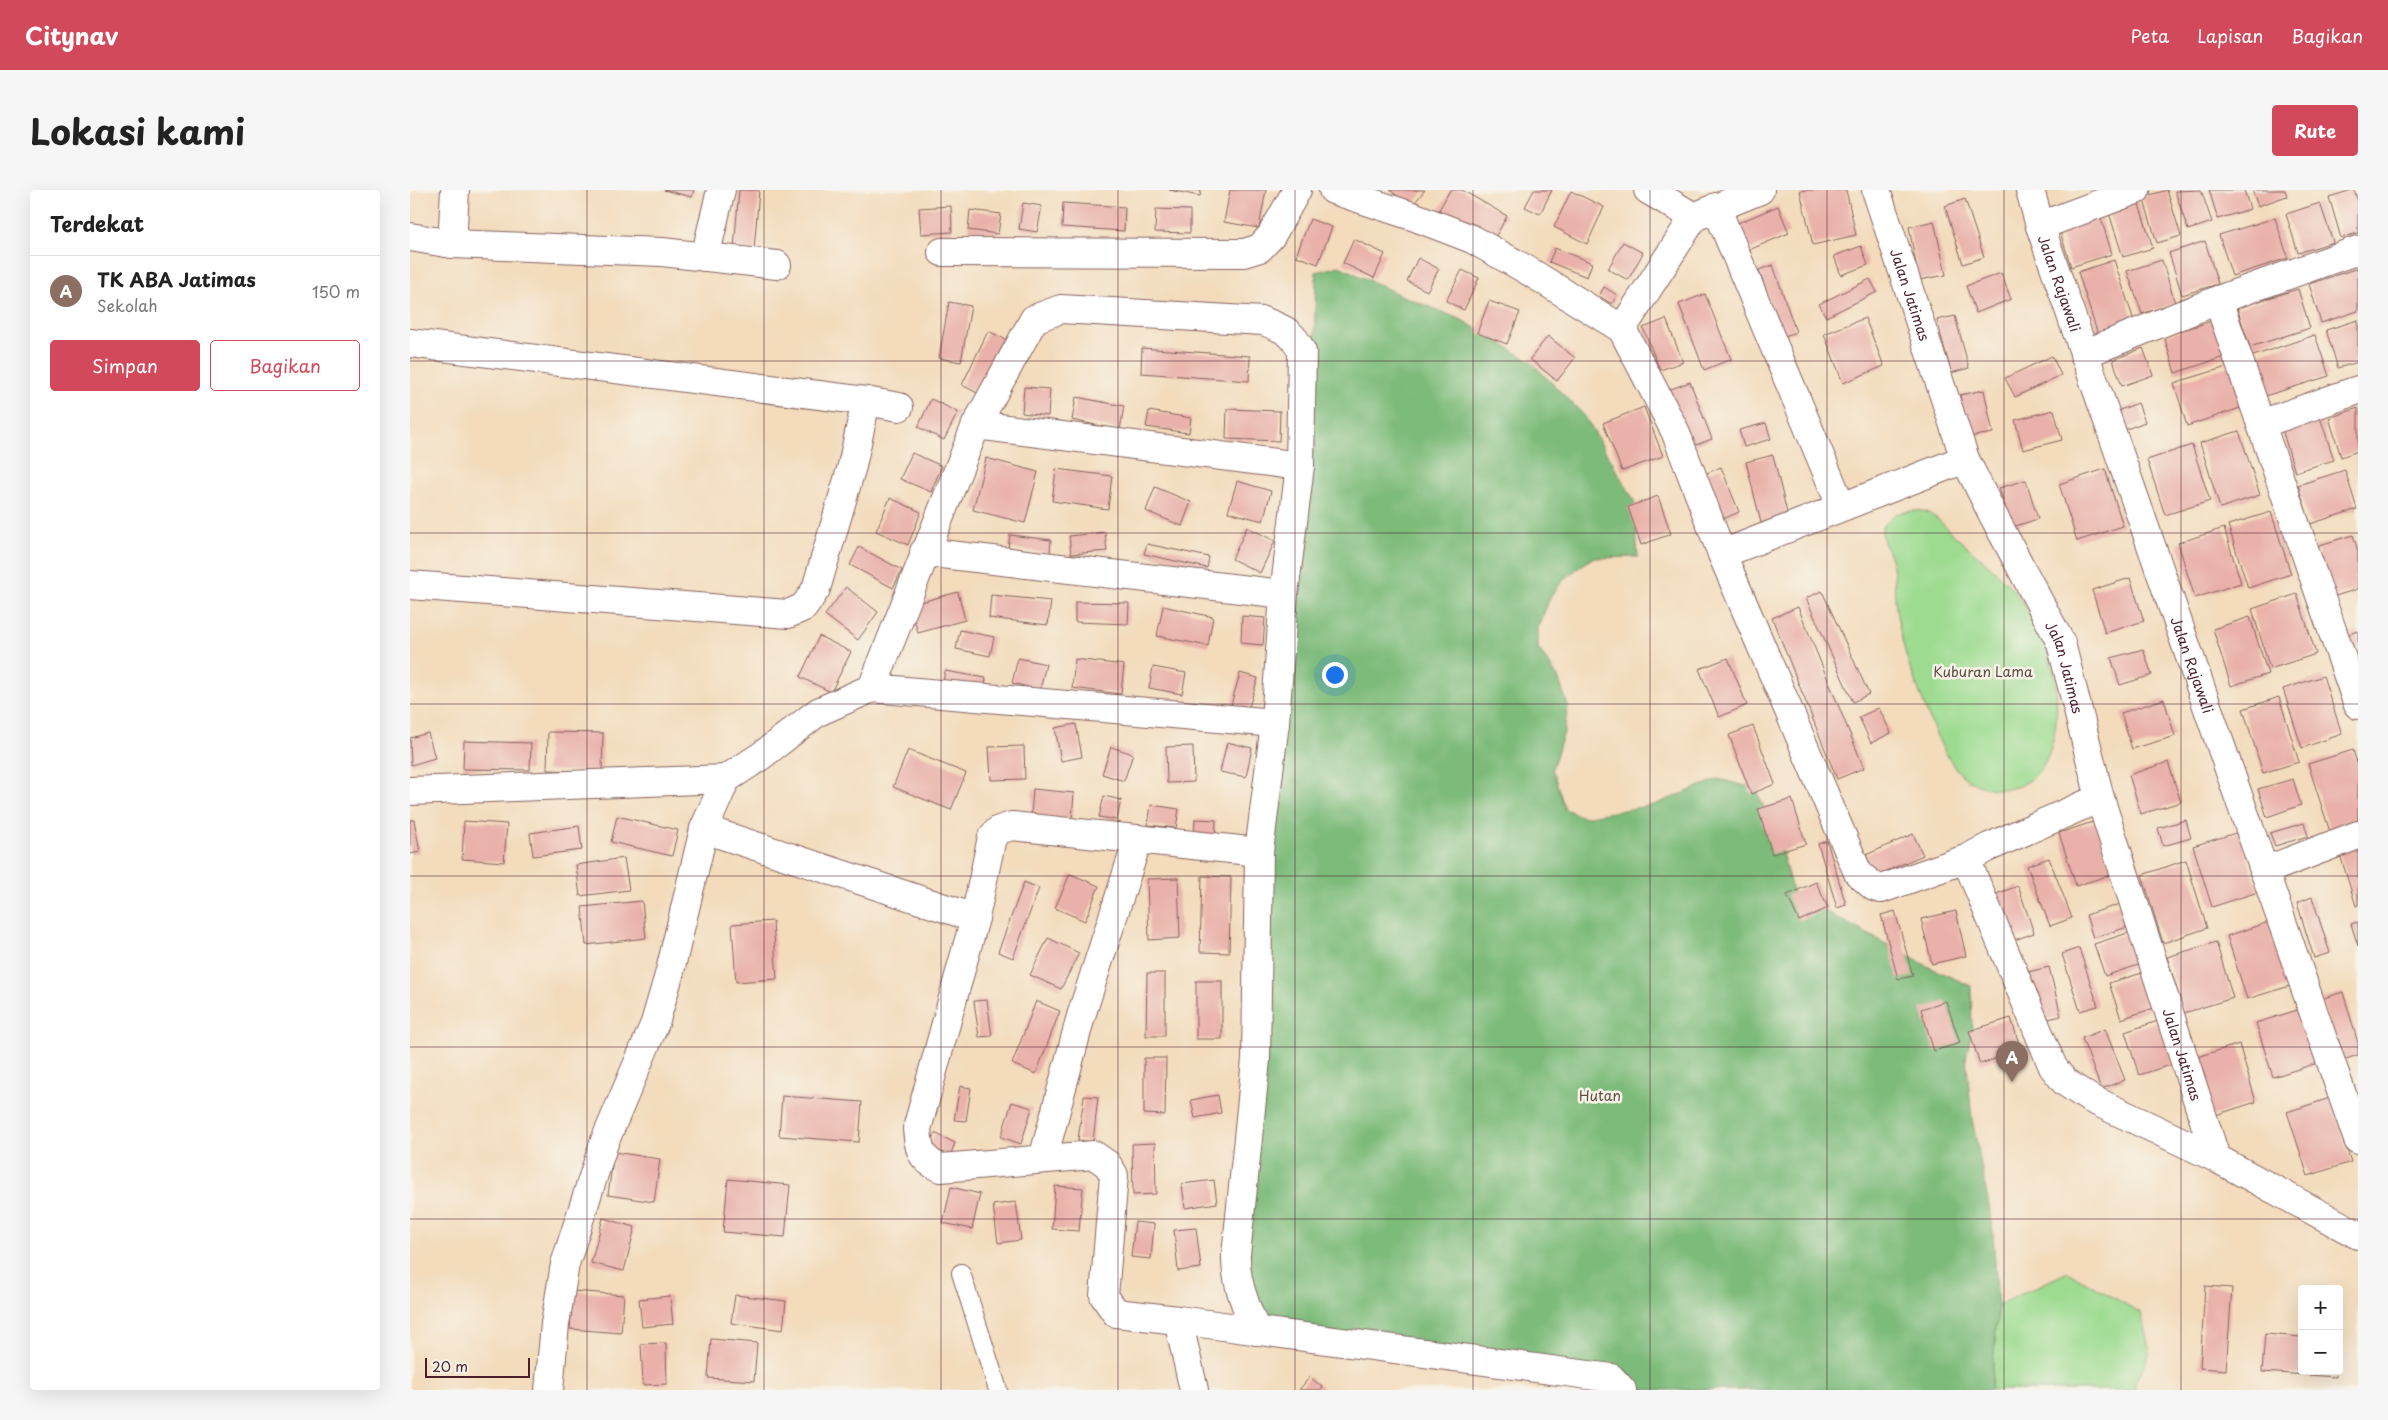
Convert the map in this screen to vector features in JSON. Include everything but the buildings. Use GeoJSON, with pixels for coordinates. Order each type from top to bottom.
{"type":"FeatureCollection","features":[{"type":"Feature","properties":{"kind":"street"},"geometry":{"type":"LineString","coordinates":[[452,244],[454,190]]}},
{"type":"Feature","properties":{"kind":"street"},"geometry":{"type":"LineString","coordinates":[[705,257],[721,190]]}},
{"type":"Feature","properties":{"kind":"street"},"geometry":{"type":"LineString","coordinates":[[942,252],[1244,253],[1260,248],[1271,236],[1297,190]]}},
{"type":"Feature","properties":{"kind":"street"},"geometry":{"type":"LineString","coordinates":[[1333,190],[1472,239],[1527,270],[1622,329],[1675,431],[1722,554],[1858,873],[1874,888],[1881,889],[1966,859],[1989,846],[2100,798]]}},
{"type":"Feature","properties":{"kind":"street"},"geometry":{"type":"LineString","coordinates":[[1648,190],[1705,212],[1842,506]]}},
{"type":"Feature","properties":{"kind":"street"},"geometry":{"type":"LineString","coordinates":[[1622,329],[1705,212],[1760,190]]}},
{"type":"Feature","properties":{"kind":"street","name":"Jalan Jatimas"},"geometry":{"type":"LineString","coordinates":[[1876,190],[1966,458],[1993,515],[2061,644],[2100,798],[2216,1158]]}},
{"type":"Feature","properties":{"kind":"street","name":"Jalan Rajawali"},"geometry":{"type":"LineString","coordinates":[[2030,190],[2040,226],[2084,354],[2358,1140]]}},
{"type":"Feature","properties":{"kind":"street"},"geometry":{"type":"LineString","coordinates":[[2040,226],[2136,190]]}},
{"type":"Feature","properties":{"kind":"street"},"geometry":{"type":"LineString","coordinates":[[410,237],[452,244],[662,252],[777,265]]}},
{"type":"Feature","properties":{"kind":"street"},"geometry":{"type":"LineString","coordinates":[[2084,354],[2218,300],[2358,250]]}},
{"type":"Feature","properties":{"kind":"street"},"geometry":{"type":"LineString","coordinates":[[2218,300],[2358,705]]}},
{"type":"Feature","properties":{"kind":"street"},"geometry":{"type":"LineString","coordinates":[[872,688],[924,552],[976,425],[1034,320],[1048,312],[1061,309],[1263,322],[1288,332],[1296,338],[1302,352],[1300,466],[1284,594],[1275,724],[1259,852],[1256,1060],[1235,1270],[1256,1331]]}},
{"type":"Feature","properties":{"kind":"street"},"geometry":{"type":"LineString","coordinates":[[410,344],[866,401],[899,407]]}},
{"type":"Feature","properties":{"kind":"street"},"geometry":{"type":"LineString","coordinates":[[2261,424],[2358,390]]}},
{"type":"Feature","properties":{"kind":"street"},"geometry":{"type":"LineString","coordinates":[[410,585],[788,614],[804,606],[816,589],[852,466],[866,401]]}},
{"type":"Feature","properties":{"kind":"street"},"geometry":{"type":"LineString","coordinates":[[976,425],[1300,466]]}},
{"type":"Feature","properties":{"kind":"street"},"geometry":{"type":"LineString","coordinates":[[1722,554],[1966,458]]}},
{"type":"Feature","properties":{"kind":"street"},"geometry":{"type":"LineString","coordinates":[[924,552],[1284,594]]}},
{"type":"Feature","properties":{"kind":"street"},"geometry":{"type":"LineString","coordinates":[[410,791],[726,779],[761,756],[818,712],[872,688],[1275,724]]}},
{"type":"Feature","properties":{"kind":"street"},"geometry":{"type":"LineString","coordinates":[[549,1390],[565,1264],[604,1143],[655,1023],[669,975],[704,829],[726,779]]}},
{"type":"Feature","properties":{"kind":"street"},"geometry":{"type":"LineString","coordinates":[[1259,852],[1012,826],[1000,830],[992,838],[975,918],[917,1129],[918,1144],[922,1156],[929,1163],[941,1168],[1094,1155],[1107,1164],[1114,1175],[1104,1296],[1116,1313],[1612,1378],[1622,1390]]}},
{"type":"Feature","properties":{"kind":"street"},"geometry":{"type":"LineString","coordinates":[[704,829],[975,918]]}},
{"type":"Feature","properties":{"kind":"street"},"geometry":{"type":"LineString","coordinates":[[2264,870],[2358,835]]}},
{"type":"Feature","properties":{"kind":"street"},"geometry":{"type":"LineString","coordinates":[[1043,1159],[1081,1016],[1138,839]]}},
{"type":"Feature","properties":{"kind":"street"},"geometry":{"type":"LineString","coordinates":[[1966,859],[2053,1067],[2065,1082],[2089,1098],[2216,1158],[2358,1235]]}},
{"type":"Feature","properties":{"kind":"street"},"geometry":{"type":"LineString","coordinates":[[1178,1320],[1194,1390]]}},
{"type":"Feature","properties":{"kind":"lane"},"geometry":{"type":"LineString","coordinates":[[961,1272],[998,1390]]}},
{"type":"Feature","properties":{"kind":"green space","name":"Hutan"},"geometry":{"type":"Polygon","coordinates":[[[1339,266],[1400,295],[1462,320],[1530,361],[1584,415],[1634,500],[1638,557],[1592,558],[1565,578],[1551,596],[1538,627],[1538,648],[1558,677],[1568,706],[1564,732],[1552,769],[1565,809],[1583,817],[1654,805],[1718,779],[1755,788],[1778,838],[1793,894],[1931,968],[1971,986],[1972,1031],[1966,1057],[1972,1119],[1992,1221],[1998,1305],[1991,1390],[1621,1390],[1256,1331],[1239,1285],[1284,594],[1314,344],[1316,272],[1339,266]]]}},
{"type":"Feature","properties":{"kind":"green space","name":"Kuburan Lama"},"geometry":{"type":"Polygon","coordinates":[[[1924,511],[1942,523],[2010,586],[2029,612],[2048,649],[2056,690],[2057,714],[2054,737],[2047,758],[2035,775],[2019,786],[1997,789],[1980,786],[1965,778],[1957,770],[1944,750],[1928,716],[1902,641],[1895,600],[1893,566],[1882,533],[1882,527],[1895,514],[1924,511]]]}},
{"type":"Feature","properties":{"kind":"green space"},"geometry":{"type":"Polygon","coordinates":[[[2068,1272],[2141,1313],[2150,1353],[2134,1386],[2136,1390],[1991,1390],[1998,1305],[2068,1272]]]}},
{"type":"Feature","properties":{"kind":"place","name":"TK ABA Jatimas"},"geometry":{"type":"Point","coordinates":[2012,1082]}}]}
